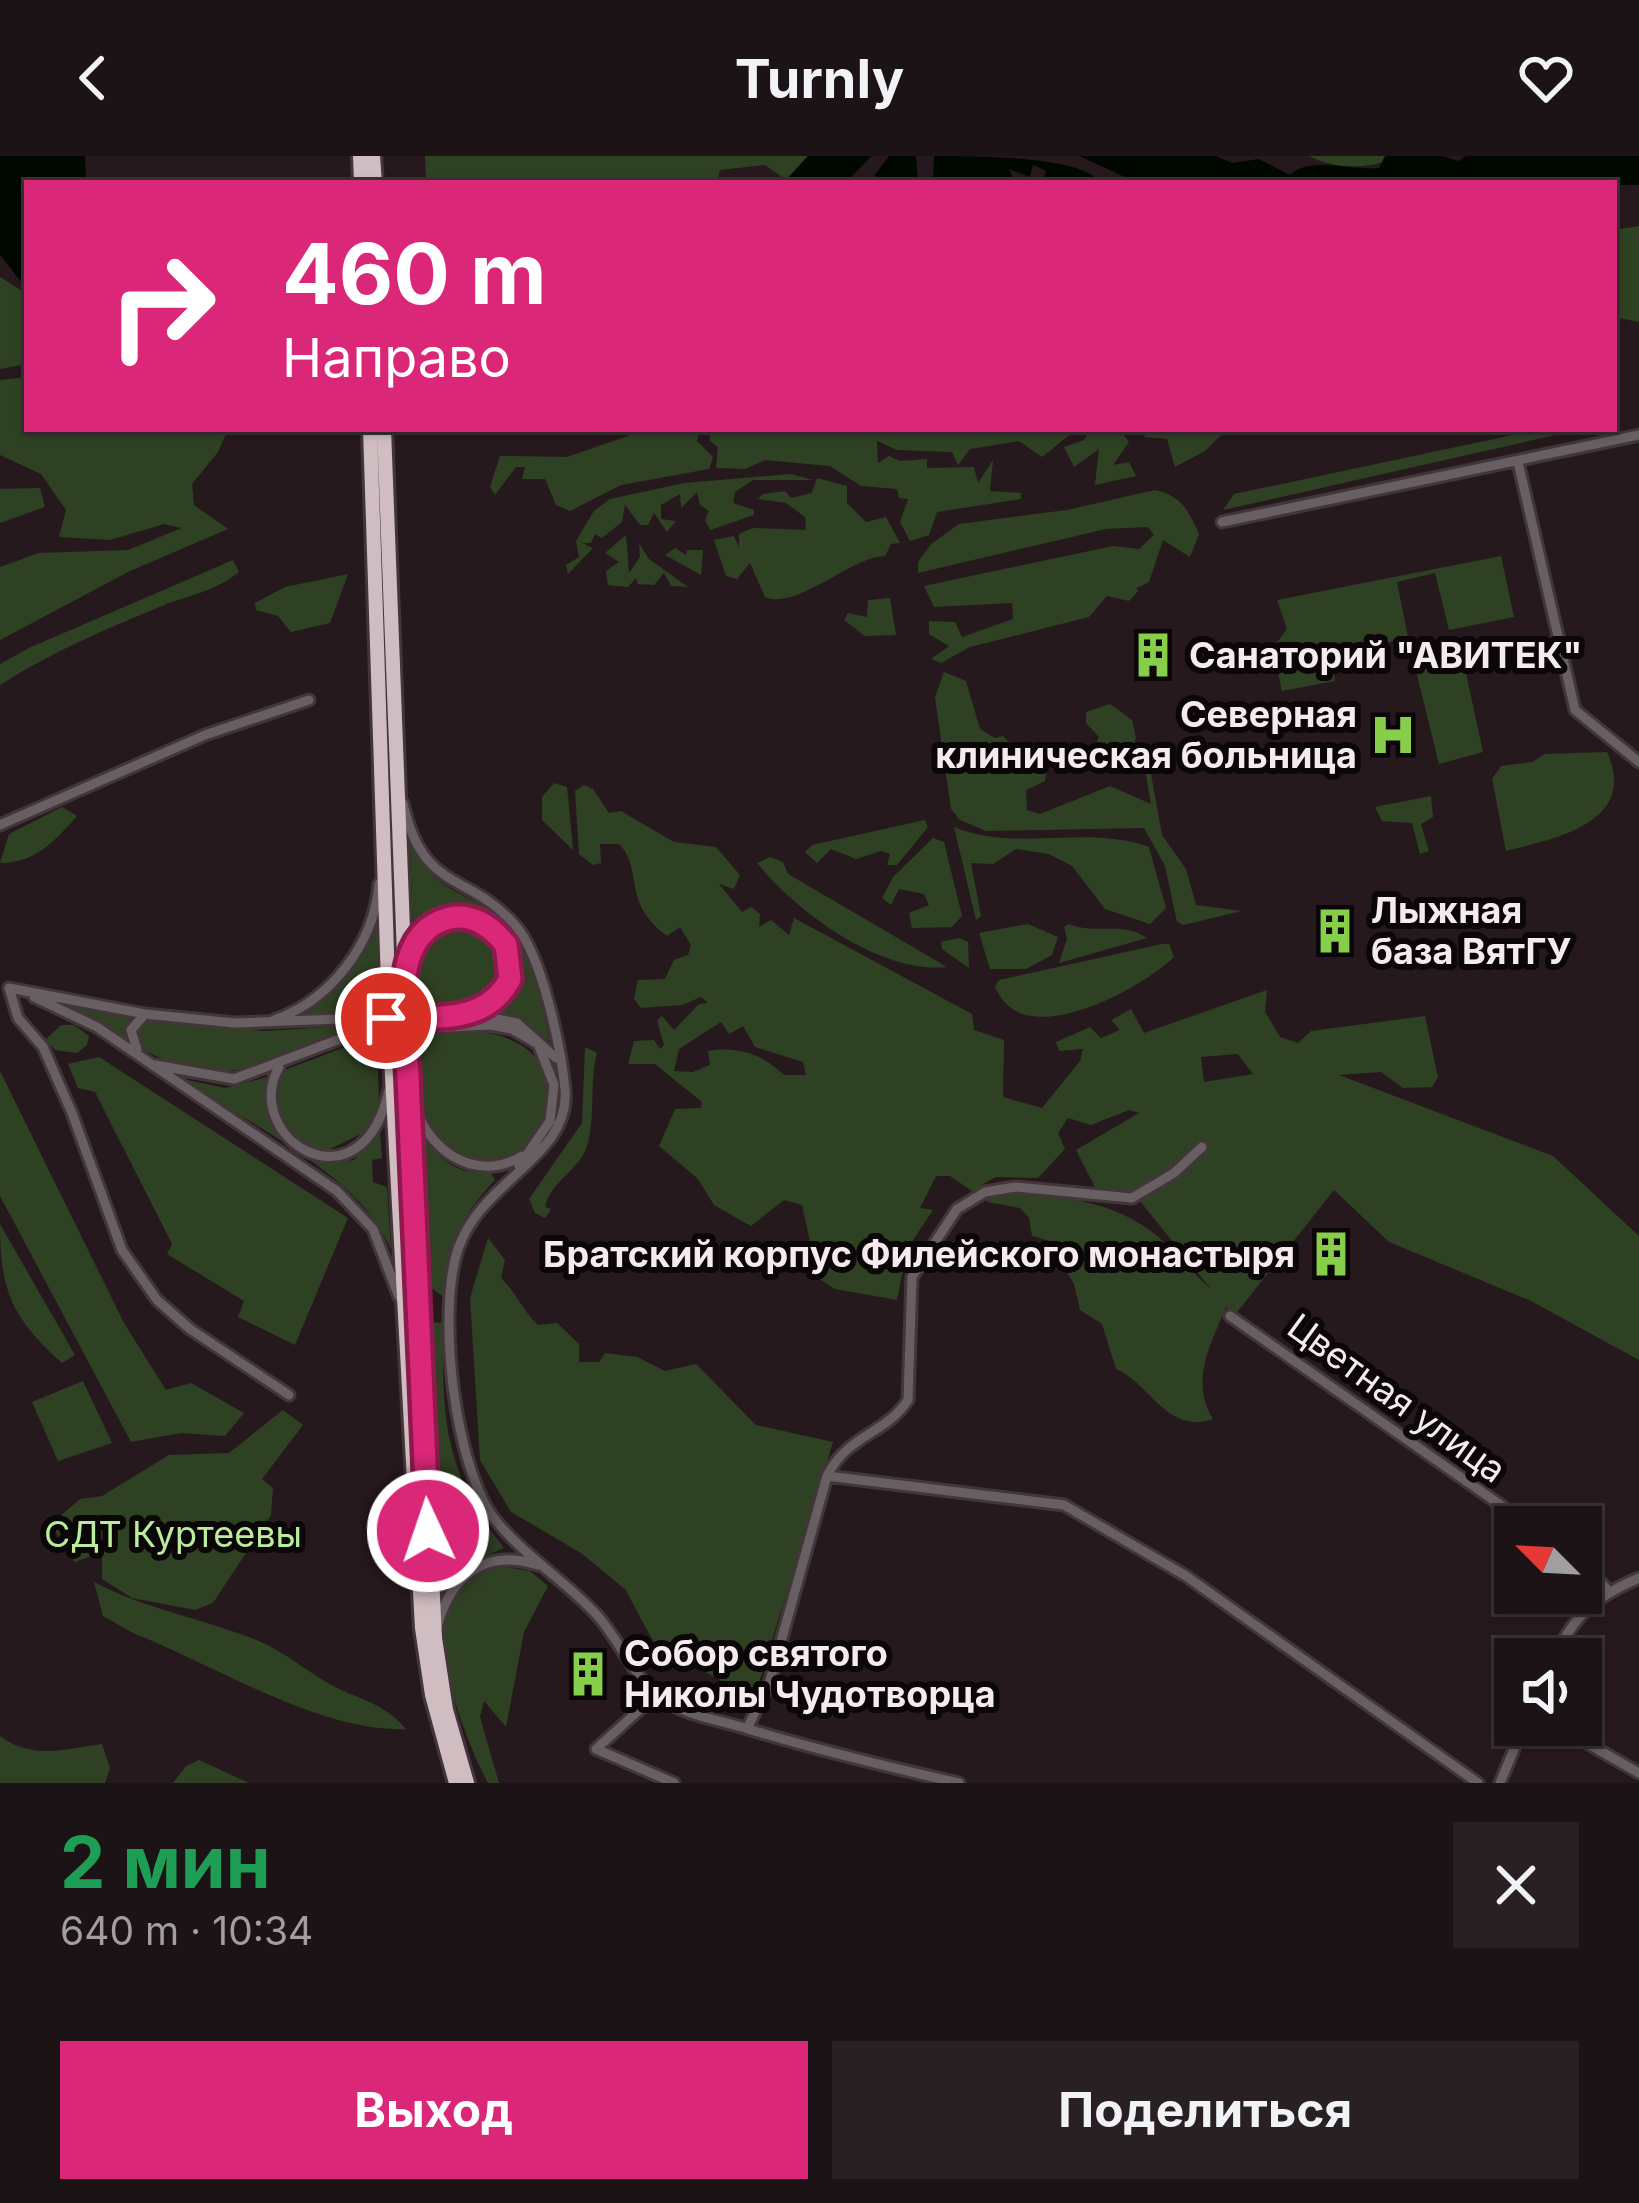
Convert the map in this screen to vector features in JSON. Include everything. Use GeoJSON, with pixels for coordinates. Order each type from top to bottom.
{"type":"FeatureCollection","features":[{"type":"Feature","properties":{"kind":"highway"},"geometry":{"type":"LineString","coordinates":[[370,432],[383,830],[399,979]]}},
{"type":"Feature","properties":{"kind":"highway"},"geometry":{"type":"LineString","coordinates":[[384,432],[396,769],[400,1078],[435,1638],[446,1710],[467,1783]]}},
{"type":"Feature","properties":{"kind":"highway"},"geometry":{"type":"LineString","coordinates":[[400,1078],[404,1320],[422,1628],[437,1718],[456,1783]]}},
{"type":"Feature","properties":{"kind":"street"},"geometry":{"type":"LineString","coordinates":[[1222,523],[1639,435]]}},
{"type":"Feature","properties":{"kind":"street"},"geometry":{"type":"LineString","coordinates":[[1518,462],[1575,710],[1639,762]]}},
{"type":"Feature","properties":{"kind":"street"},"geometry":{"type":"LineString","coordinates":[[0,825],[205,735],[309,700]]}},
{"type":"Feature","properties":{"kind":"street"},"geometry":{"type":"LineString","coordinates":[[396,769],[407,819],[427,863],[502,913],[526,940],[562,1068],[564,1115],[554,1137],[508,1178]]}},
{"type":"Feature","properties":{"kind":"street"},"geometry":{"type":"LineString","coordinates":[[259,1023],[315,998],[356,952],[378,896],[383,830]]}},
{"type":"Feature","properties":{"kind":"street"},"geometry":{"type":"LineString","coordinates":[[399,979],[417,941],[434,925],[460,917],[481,922],[506,945],[512,969],[500,997],[473,1014]]}},
{"type":"Feature","properties":{"kind":"street"},"geometry":{"type":"LineString","coordinates":[[5,987],[145,1014],[259,1023],[473,1014],[517,1023],[535,1034],[562,1068]]}},
{"type":"Feature","properties":{"kind":"street"},"geometry":{"type":"LineString","coordinates":[[5,987],[30,1033],[44,1046],[122,1250],[157,1300],[190,1329],[289,1395]]}},
{"type":"Feature","properties":{"kind":"street"},"geometry":{"type":"LineString","coordinates":[[5,987],[70,1012],[139,1054],[359,1211],[392,1269],[404,1320]]}},
{"type":"Feature","properties":{"kind":"street"},"geometry":{"type":"LineString","coordinates":[[139,1054],[131,1030],[145,1014]]}},
{"type":"Feature","properties":{"kind":"street"},"geometry":{"type":"LineString","coordinates":[[155,1065],[214,1079],[281,1065],[361,1031],[512,1029],[538,1044],[549,1060],[554,1102],[542,1137],[476,1212],[457,1253],[454,1401],[461,1445],[480,1499],[596,1615],[656,1695],[676,1707],[959,1783]]}},
{"type":"Feature","properties":{"kind":"street"},"geometry":{"type":"LineString","coordinates":[[281,1065],[270,1090],[273,1116],[295,1143],[322,1156],[351,1153],[370,1140],[400,1078]]}},
{"type":"Feature","properties":{"kind":"street"},"geometry":{"type":"LineString","coordinates":[[400,1078],[424,1130],[458,1160],[512,1162],[542,1137]]}},
{"type":"Feature","properties":{"kind":"street"},"geometry":{"type":"LineString","coordinates":[[746,1729],[770,1681],[827,1477],[844,1448],[889,1420],[908,1400],[912,1277],[957,1209],[986,1192],[1015,1187],[1132,1198],[1174,1173],[1202,1147]]}},
{"type":"Feature","properties":{"kind":"street","name":"Цветная улица"},"geometry":{"type":"LineString","coordinates":[[1230,1316],[1502,1506]]}},
{"type":"Feature","properties":{"kind":"street"},"geometry":{"type":"LineString","coordinates":[[827,1477],[1064,1505],[1186,1576],[1478,1783]]}},
{"type":"Feature","properties":{"kind":"street"},"geometry":{"type":"LineString","coordinates":[[435,1638],[452,1590],[476,1565],[510,1557],[543,1566]]}},
{"type":"Feature","properties":{"kind":"street"},"geometry":{"type":"LineString","coordinates":[[1566,1638],[1585,1608],[1608,1590],[1639,1578]]}},
{"type":"Feature","properties":{"kind":"street"},"geometry":{"type":"LineString","coordinates":[[1602,1584],[1608,1590]]}},
{"type":"Feature","properties":{"kind":"street"},"geometry":{"type":"LineString","coordinates":[[656,1695],[596,1749],[674,1783]]}},
{"type":"Feature","properties":{"kind":"street"},"geometry":{"type":"LineString","coordinates":[[1500,1783],[1515,1746]]}},
{"type":"Feature","properties":{"kind":"street"},"geometry":{"type":"LineString","coordinates":[[1592,1746],[1639,1773]]}},
{"type":"Feature","properties":{"kind":"green space"},"geometry":{"type":"Polygon","coordinates":[[[425,156],[810,156],[786,180],[765,165],[720,170],[718,180],[426,180],[425,156]]]}},
{"type":"Feature","properties":{"kind":"green space"},"geometry":{"type":"Polygon","coordinates":[[[1309,156],[1434,156],[1352,166],[1309,156]]]}},
{"type":"Feature","properties":{"kind":"green space"},"geometry":{"type":"Polygon","coordinates":[[[1639,226],[1639,322],[1617,318],[1617,230],[1639,226]]]}},
{"type":"Feature","properties":{"kind":"green space"},"geometry":{"type":"Polygon","coordinates":[[[0,277],[24,292],[24,365],[0,369],[0,277]]]}},
{"type":"Feature","properties":{"kind":"green space"},"geometry":{"type":"Polygon","coordinates":[[[24,377],[24,432],[227,432],[218,452],[192,484],[194,505],[228,529],[128,572],[0,640],[0,567],[39,553],[128,550],[182,528],[164,524],[110,540],[59,537],[66,510],[41,474],[0,455],[0,380],[24,377]]]}},
{"type":"Feature","properties":{"kind":"green space"},"geometry":{"type":"Polygon","coordinates":[[[639,432],[700,432],[697,441],[713,457],[709,469],[621,485],[570,511],[556,505],[545,479],[522,479],[525,467],[516,467],[495,495],[490,487],[500,456],[567,457],[639,432]]]}},
{"type":"Feature","properties":{"kind":"green space"},"geometry":{"type":"Polygon","coordinates":[[[709,432],[1073,432],[1042,457],[1019,441],[970,449],[958,465],[952,452],[897,450],[877,441],[878,463],[889,456],[900,461],[927,459],[927,468],[974,467],[978,483],[993,460],[990,491],[1021,493],[1021,499],[937,512],[929,535],[910,541],[900,522],[908,499],[899,498],[897,489],[861,486],[830,466],[765,460],[745,469],[716,468],[718,447],[710,441],[709,432]]]}},
{"type":"Feature","properties":{"kind":"green space"},"geometry":{"type":"Polygon","coordinates":[[[1089,432],[1121,432],[1129,442],[1113,465],[1129,462],[1136,476],[1095,485],[1099,449],[1074,467],[1064,447],[1084,440],[1089,432]]]}},
{"type":"Feature","properties":{"kind":"green space"},"geometry":{"type":"Polygon","coordinates":[[[1150,432],[1221,435],[1205,451],[1175,467],[1167,439],[1143,437],[1150,432]]]}},
{"type":"Feature","properties":{"kind":"green space"},"geometry":{"type":"Polygon","coordinates":[[[1527,432],[1569,432],[1223,510],[1234,494],[1527,432]]]}},
{"type":"Feature","properties":{"kind":"green space"},"geometry":{"type":"Polygon","coordinates":[[[791,474],[813,480],[753,480],[735,492],[733,503],[754,510],[754,515],[710,530],[705,520],[709,511],[700,505],[697,492],[681,508],[680,494],[661,505],[661,519],[676,521],[667,532],[654,513],[648,525],[640,525],[625,505],[622,522],[602,538],[595,534],[591,543],[582,543],[593,548],[568,574],[566,565],[579,557],[576,541],[594,511],[610,499],[684,483],[791,474]]]}},
{"type":"Feature","properties":{"kind":"green space"},"geometry":{"type":"Polygon","coordinates":[[[817,478],[847,486],[847,503],[866,522],[886,517],[900,543],[891,544],[885,556],[778,599],[765,597],[750,563],[737,579],[726,576],[714,540],[734,536],[739,547],[739,534],[753,528],[806,530],[805,517],[786,503],[758,499],[785,491],[791,498],[812,493],[817,478]]]}},
{"type":"Feature","properties":{"kind":"green space"},"geometry":{"type":"Polygon","coordinates":[[[40,488],[45,507],[0,523],[0,489],[40,488]]]}},
{"type":"Feature","properties":{"kind":"green space"},"geometry":{"type":"Polygon","coordinates":[[[1155,490],[1178,500],[1191,518],[1199,534],[1190,557],[1163,540],[1149,582],[1135,589],[1139,590],[1129,601],[1107,596],[1089,617],[970,647],[941,663],[931,659],[949,646],[929,634],[929,621],[955,622],[962,637],[1013,619],[1012,603],[934,607],[924,586],[1113,546],[1139,549],[1154,535],[1148,527],[1106,529],[918,573],[918,562],[931,544],[959,524],[1067,510],[1155,490]]]}},
{"type":"Feature","properties":{"kind":"green space"},"geometry":{"type":"Polygon","coordinates":[[[626,535],[629,573],[640,557],[639,543],[649,559],[688,587],[671,586],[664,573],[654,585],[638,584],[636,578],[628,587],[608,585],[606,571],[619,562],[605,553],[626,535]]]}},
{"type":"Feature","properties":{"kind":"green space"},"geometry":{"type":"Polygon","coordinates":[[[675,548],[686,555],[687,550],[703,550],[701,575],[665,555],[675,548]]]}},
{"type":"Feature","properties":{"kind":"green space"},"geometry":{"type":"Polygon","coordinates":[[[1501,556],[1514,617],[1449,630],[1435,573],[1397,582],[1408,637],[1331,658],[1335,681],[1282,691],[1273,648],[1287,629],[1277,600],[1501,556]]]}},
{"type":"Feature","properties":{"kind":"green space"},"geometry":{"type":"Polygon","coordinates":[[[233,560],[239,572],[221,584],[100,632],[0,685],[0,664],[29,648],[233,560]]]}},
{"type":"Feature","properties":{"kind":"green space"},"geometry":{"type":"Polygon","coordinates":[[[348,574],[330,623],[291,632],[278,616],[256,610],[255,603],[285,587],[348,574]]]}},
{"type":"Feature","properties":{"kind":"green space"},"geometry":{"type":"Polygon","coordinates":[[[890,598],[896,635],[865,636],[844,620],[848,613],[867,617],[868,600],[890,598]]]}},
{"type":"Feature","properties":{"kind":"green space"},"geometry":{"type":"Polygon","coordinates":[[[1463,659],[1483,752],[1439,764],[1416,671],[1463,659]]]}},
{"type":"Feature","properties":{"kind":"green space"},"geometry":{"type":"Polygon","coordinates":[[[944,672],[966,681],[980,729],[995,738],[1003,736],[1013,746],[1013,767],[1024,772],[1036,764],[1047,767],[1045,781],[1026,790],[1027,810],[1040,814],[1110,786],[1151,804],[1141,747],[1146,746],[1162,835],[1186,869],[1196,905],[1242,911],[1183,925],[1177,922],[1165,866],[1144,828],[986,831],[960,820],[951,809],[935,697],[944,672]]]}},
{"type":"Feature","properties":{"kind":"green space"},"geometry":{"type":"Polygon","coordinates":[[[1110,704],[1132,720],[1136,738],[1127,761],[1102,760],[1093,749],[1099,737],[1086,723],[1086,712],[1110,704]]]}},
{"type":"Feature","properties":{"kind":"green space"},"geometry":{"type":"Polygon","coordinates":[[[1607,752],[1614,776],[1611,796],[1601,812],[1567,833],[1506,851],[1492,779],[1501,766],[1532,762],[1545,754],[1607,752]]]}},
{"type":"Feature","properties":{"kind":"green space"},"geometry":{"type":"Polygon","coordinates":[[[554,783],[567,787],[573,850],[542,820],[542,797],[554,783]]]}},
{"type":"Feature","properties":{"kind":"green space"},"geometry":{"type":"Polygon","coordinates":[[[584,785],[593,789],[609,813],[621,811],[674,842],[716,847],[740,875],[734,889],[719,884],[742,912],[751,907],[760,914],[759,927],[771,920],[789,935],[794,918],[972,1014],[974,1030],[1004,1040],[1003,1097],[1042,1108],[1080,1061],[1083,1049],[1059,1051],[1056,1042],[1090,1027],[1101,1038],[1120,1030],[1111,1020],[1131,1009],[1144,1033],[1267,990],[1265,1012],[1280,1037],[1298,1043],[1311,1031],[1425,1016],[1438,1077],[1432,1087],[1403,1088],[1381,1072],[1339,1075],[1553,1156],[1639,1236],[1639,1360],[1531,1301],[1389,1242],[1334,1190],[1234,1316],[1226,1307],[1203,1377],[1213,1419],[1197,1422],[1171,1414],[1116,1369],[1102,1324],[1080,1310],[1074,1284],[1061,1262],[1061,1244],[1032,1236],[1029,1218],[1020,1208],[988,1202],[950,1176],[936,1176],[920,1208],[933,1210],[907,1249],[897,1300],[835,1289],[818,1278],[802,1205],[784,1200],[751,1226],[714,1205],[698,1179],[659,1146],[675,1109],[701,1108],[702,1102],[655,1064],[628,1064],[634,1041],[654,1040],[660,1049],[664,1045],[657,1020],[662,1016],[674,1030],[699,1004],[708,1003],[701,997],[682,1005],[641,1008],[634,999],[638,980],[665,979],[674,960],[688,955],[691,945],[680,927],[667,936],[644,911],[631,865],[619,844],[600,844],[601,863],[593,865],[579,854],[575,791],[584,785]],[[721,1022],[679,1049],[674,1071],[693,1072],[710,1065],[708,1051],[729,1050],[758,1057],[784,1075],[806,1075],[803,1062],[755,1047],[743,1026],[729,1034],[721,1022]],[[1238,1054],[1201,1057],[1204,1082],[1253,1074],[1238,1054]],[[1129,1110],[1091,1125],[1068,1118],[1058,1133],[1065,1149],[1038,1178],[996,1177],[981,1185],[989,1194],[1060,1198],[1127,1216],[1165,1243],[1211,1289],[1139,1200],[1096,1189],[1076,1150],[1139,1113],[1129,1110]]]}},
{"type":"Feature","properties":{"kind":"green space"},"geometry":{"type":"Polygon","coordinates":[[[1431,796],[1433,817],[1421,824],[1429,851],[1420,854],[1412,823],[1382,821],[1375,807],[1431,796]]]}},
{"type":"Feature","properties":{"kind":"green space"},"geometry":{"type":"Polygon","coordinates":[[[62,807],[77,816],[52,842],[34,855],[0,863],[9,834],[62,807]]]}},
{"type":"Feature","properties":{"kind":"green space"},"geometry":{"type":"Polygon","coordinates":[[[925,820],[928,827],[897,865],[887,865],[890,854],[881,851],[856,859],[831,849],[817,863],[805,852],[812,845],[925,820]]]}},
{"type":"Feature","properties":{"kind":"green space"},"geometry":{"type":"Polygon","coordinates":[[[954,827],[1002,838],[1100,838],[1149,847],[1166,908],[1150,924],[1105,909],[1072,866],[1049,854],[1016,849],[993,864],[971,863],[981,916],[976,920],[954,827]]]}},
{"type":"Feature","properties":{"kind":"green space"},"geometry":{"type":"Polygon","coordinates":[[[933,838],[944,842],[962,916],[952,927],[912,928],[909,913],[929,905],[924,894],[899,889],[891,905],[882,898],[893,877],[933,838]]]}},
{"type":"Feature","properties":{"kind":"green space"},"geometry":{"type":"Polygon","coordinates":[[[410,845],[434,877],[490,910],[516,934],[534,971],[550,1042],[525,1022],[491,1013],[511,992],[516,967],[509,941],[493,918],[453,910],[413,934],[410,845]]]}},
{"type":"Feature","properties":{"kind":"green space"},"geometry":{"type":"Polygon","coordinates":[[[770,857],[783,862],[788,874],[947,967],[895,961],[842,936],[794,901],[757,863],[770,857]]]}},
{"type":"Feature","properties":{"kind":"green space"},"geometry":{"type":"Polygon","coordinates":[[[378,914],[378,1009],[293,1018],[344,974],[378,914]]]}},
{"type":"Feature","properties":{"kind":"green space"},"geometry":{"type":"Polygon","coordinates":[[[462,921],[486,930],[498,942],[504,965],[498,987],[482,1005],[470,1010],[421,1011],[419,966],[426,943],[445,927],[462,921]]]}},
{"type":"Feature","properties":{"kind":"green space"},"geometry":{"type":"Polygon","coordinates":[[[1028,924],[1058,937],[1052,955],[1026,969],[990,969],[979,933],[1028,924]]]}},
{"type":"Feature","properties":{"kind":"green space"},"geometry":{"type":"Polygon","coordinates":[[[1064,927],[1128,930],[1147,938],[1059,963],[1067,939],[1064,927]]]}},
{"type":"Feature","properties":{"kind":"green space"},"geometry":{"type":"Polygon","coordinates":[[[959,938],[968,942],[969,968],[942,949],[941,942],[959,938]]]}},
{"type":"Feature","properties":{"kind":"green space"},"geometry":{"type":"Polygon","coordinates":[[[1169,944],[1174,957],[1136,985],[1082,1010],[1029,1016],[1009,1006],[995,986],[999,980],[1169,944]]]}},
{"type":"Feature","properties":{"kind":"green space"},"geometry":{"type":"Polygon","coordinates":[[[54,1000],[132,1016],[125,1039],[54,1000]]]}},
{"type":"Feature","properties":{"kind":"green space"},"geometry":{"type":"Polygon","coordinates":[[[147,1020],[264,1031],[377,1024],[343,1031],[237,1070],[209,1071],[178,1065],[142,1049],[138,1031],[147,1020]]]}},
{"type":"Feature","properties":{"kind":"green space"},"geometry":{"type":"Polygon","coordinates":[[[61,1025],[74,1025],[89,1036],[87,1045],[77,1053],[55,1050],[46,1039],[61,1025]]]}},
{"type":"Feature","properties":{"kind":"green space"},"geometry":{"type":"Polygon","coordinates":[[[476,1031],[513,1041],[536,1058],[548,1081],[549,1106],[541,1129],[525,1147],[501,1158],[459,1154],[437,1137],[425,1115],[423,1032],[476,1031]]]}},
{"type":"Feature","properties":{"kind":"green space"},"geometry":{"type":"Polygon","coordinates":[[[377,1035],[379,1109],[373,1128],[328,1150],[291,1132],[278,1099],[282,1071],[377,1035]]]}},
{"type":"Feature","properties":{"kind":"green space"},"geometry":{"type":"Polygon","coordinates":[[[585,1047],[597,1053],[590,1135],[583,1155],[548,1198],[545,1207],[551,1209],[545,1218],[535,1213],[529,1199],[582,1123],[585,1047]]]}},
{"type":"Feature","properties":{"kind":"green space"},"geometry":{"type":"Polygon","coordinates":[[[99,1057],[348,1218],[295,1345],[238,1317],[244,1301],[167,1254],[172,1244],[95,1092],[78,1088],[68,1064],[99,1057]]]}},
{"type":"Feature","properties":{"kind":"green space"},"geometry":{"type":"Polygon","coordinates":[[[0,1071],[124,1323],[166,1390],[191,1383],[244,1413],[225,1436],[181,1433],[131,1442],[0,1196],[0,1071]]]}},
{"type":"Feature","properties":{"kind":"green space"},"geometry":{"type":"Polygon","coordinates":[[[268,1077],[266,1097],[276,1130],[301,1152],[335,1161],[354,1160],[380,1132],[382,1158],[372,1160],[373,1182],[387,1187],[391,1250],[377,1223],[329,1174],[178,1078],[225,1088],[268,1077]]]}},
{"type":"Feature","properties":{"kind":"green space"},"geometry":{"type":"Polygon","coordinates":[[[421,1134],[450,1164],[469,1172],[490,1171],[495,1180],[458,1234],[444,1297],[431,1288],[426,1272],[421,1134]]]}},
{"type":"Feature","properties":{"kind":"green space"},"geometry":{"type":"Polygon","coordinates":[[[0,1224],[75,1355],[62,1363],[31,1332],[12,1302],[3,1268],[0,1224]]]}},
{"type":"Feature","properties":{"kind":"green space"},"geometry":{"type":"Polygon","coordinates":[[[488,1238],[505,1260],[501,1278],[538,1325],[557,1323],[579,1344],[579,1362],[599,1362],[605,1353],[637,1357],[665,1371],[696,1364],[756,1425],[833,1442],[754,1699],[654,1643],[625,1589],[581,1553],[511,1512],[480,1460],[470,1298],[488,1238]]]}},
{"type":"Feature","properties":{"kind":"green space"},"geometry":{"type":"Polygon","coordinates":[[[430,1322],[443,1323],[446,1416],[458,1468],[504,1548],[463,1566],[440,1606],[430,1322]]]}},
{"type":"Feature","properties":{"kind":"green space","name":"СДТ Куртеевы"},"geometry":{"type":"Polygon","coordinates":[[[83,1381],[112,1443],[58,1461],[32,1402],[83,1381]]]}},
{"type":"Feature","properties":{"kind":"green space","name":"СДТ Куртеевы"},"geometry":{"type":"Polygon","coordinates":[[[283,1410],[303,1425],[262,1479],[273,1488],[271,1515],[213,1603],[195,1610],[132,1598],[102,1579],[102,1552],[75,1562],[51,1524],[80,1499],[102,1496],[169,1455],[229,1453],[283,1410]]]}},
{"type":"Feature","properties":{"kind":"green space"},"geometry":{"type":"Polygon","coordinates":[[[487,1564],[530,1571],[548,1586],[524,1632],[506,1727],[484,1701],[480,1717],[499,1783],[488,1783],[469,1742],[452,1690],[444,1638],[452,1595],[487,1564]]]}},
{"type":"Feature","properties":{"kind":"green space"},"geometry":{"type":"Polygon","coordinates":[[[94,1582],[264,1643],[326,1682],[378,1706],[406,1729],[373,1727],[304,1709],[133,1633],[103,1616],[94,1582]]]}},
{"type":"Feature","properties":{"kind":"green space"},"geometry":{"type":"Polygon","coordinates":[[[0,1736],[37,1750],[102,1744],[110,1768],[105,1783],[0,1783],[0,1736]]]}},
{"type":"Feature","properties":{"kind":"green space"},"geometry":{"type":"Polygon","coordinates":[[[199,1760],[249,1783],[173,1783],[186,1766],[199,1760]]]}},
{"type":"Feature","properties":{"kind":"shaded area"},"geometry":{"type":"Polygon","coordinates":[[[0,156],[85,156],[86,180],[24,180],[24,285],[0,255],[0,156]]]}},
{"type":"Feature","properties":{"kind":"shaded area"},"geometry":{"type":"Polygon","coordinates":[[[808,156],[872,156],[851,180],[786,180],[808,156]]]}},
{"type":"Feature","properties":{"kind":"shaded area"},"geometry":{"type":"Polygon","coordinates":[[[889,156],[916,156],[918,180],[874,176],[889,156]]]}},
{"type":"Feature","properties":{"kind":"shaded area"},"geometry":{"type":"Polygon","coordinates":[[[934,156],[1052,163],[1074,167],[1096,180],[1044,180],[1046,171],[1033,165],[1030,177],[1009,169],[1014,180],[933,180],[934,156]]]}},
{"type":"Feature","properties":{"kind":"shaded area"},"geometry":{"type":"Polygon","coordinates":[[[1079,156],[1216,156],[1232,163],[1259,159],[1290,175],[1319,165],[1379,168],[1385,156],[1443,156],[1458,161],[1466,156],[1639,156],[1639,185],[1617,185],[1617,180],[1131,180],[1079,156]]]}},
{"type":"Feature","properties":{"kind":"place","name":"Санаторий \"АВИТЕК\""},"geometry":{"type":"Point","coordinates":[1153,655]}},
{"type":"Feature","properties":{"kind":"place","name":"Северная клиническая больница"},"geometry":{"type":"Point","coordinates":[1393,735]}},
{"type":"Feature","properties":{"kind":"place","name":"Лыжная база ВятГУ"},"geometry":{"type":"Point","coordinates":[1335,931]}},
{"type":"Feature","properties":{"kind":"place","name":"Братский корпус Филейского монастыря"},"geometry":{"type":"Point","coordinates":[1331,1254]}},
{"type":"Feature","properties":{"kind":"place","name":"Собор святого Николы Чудотворца"},"geometry":{"type":"Point","coordinates":[588,1674]}},
{"type":"Feature","properties":{"kind":"route"},"geometry":{"type":"LineString","coordinates":[[386,1018],[429,1016],[473,1014],[488,1007],[510,979],[506,945],[481,922],[450,918],[426,931],[412,949],[404,973],[405,982],[406,1020],[407,1057],[428,1531]]}}]}
